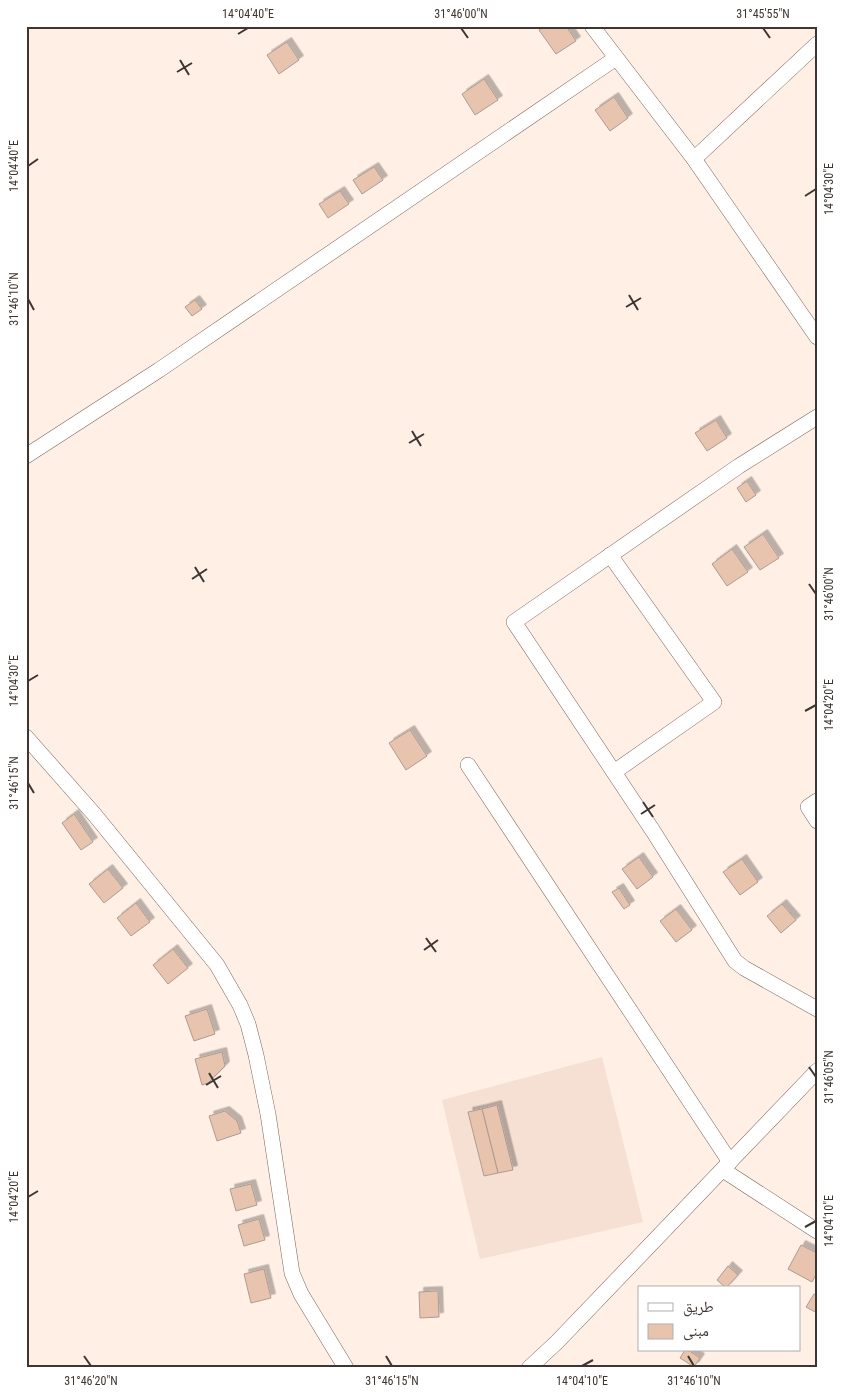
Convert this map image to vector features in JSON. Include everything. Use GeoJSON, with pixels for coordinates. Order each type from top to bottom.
{"type":"FeatureCollection","features":[{"type":"Feature","properties":{"kind":"street"},"geometry":{"type":"LineString","coordinates":[[592,26],[694,159],[817,337]]}},
{"type":"Feature","properties":{"kind":"street"},"geometry":{"type":"LineString","coordinates":[[694,159],[817,44]]}},
{"type":"Feature","properties":{"kind":"street"},"geometry":{"type":"LineString","coordinates":[[26,456],[159,370],[616,58]]}},
{"type":"Feature","properties":{"kind":"street"},"geometry":{"type":"LineString","coordinates":[[817,417],[739,466],[514,622],[659,839],[735,960],[744,968],[817,1009]]}},
{"type":"Feature","properties":{"kind":"street"},"geometry":{"type":"LineString","coordinates":[[610,555],[714,702],[614,772]]}},
{"type":"Feature","properties":{"kind":"street"},"geometry":{"type":"LineString","coordinates":[[26,737],[94,814],[217,965],[240,1005],[248,1024],[266,1106],[292,1273],[302,1294],[346,1368]]}},
{"type":"Feature","properties":{"kind":"street"},"geometry":{"type":"LineString","coordinates":[[468,765],[726,1166],[817,1231]]}},
{"type":"Feature","properties":{"kind":"street"},"geometry":{"type":"LineString","coordinates":[[817,801],[808,807],[817,820]]}},
{"type":"Feature","properties":{"kind":"street"},"geometry":{"type":"LineString","coordinates":[[529,1368],[557,1342],[817,1071]]}},
{"type":"Feature","properties":{"kind":"shaded area"},"geometry":{"type":"Polygon","coordinates":[[[602,1057],[643,1222],[480,1259],[442,1100],[602,1057]]]}},
{"type":"Feature","properties":{"kind":"building"},"geometry":{"type":"Polygon","coordinates":[[[545,26],[566,26],[576,41],[556,54],[539,30],[545,26]]]}},
{"type":"Feature","properties":{"kind":"building"},"geometry":{"type":"Polygon","coordinates":[[[287,42],[299,60],[279,74],[267,55],[287,42]]]}},
{"type":"Feature","properties":{"kind":"building"},"geometry":{"type":"Polygon","coordinates":[[[484,79],[498,100],[475,115],[462,94],[484,79]]]}},
{"type":"Feature","properties":{"kind":"building"},"geometry":{"type":"Polygon","coordinates":[[[614,97],[628,118],[610,131],[595,110],[614,97]]]}},
{"type":"Feature","properties":{"kind":"building"},"geometry":{"type":"Polygon","coordinates":[[[374,167],[383,180],[362,194],[353,180],[374,167]]]}},
{"type":"Feature","properties":{"kind":"building"},"geometry":{"type":"Polygon","coordinates":[[[340,191],[349,204],[328,218],[319,204],[340,191]]]}},
{"type":"Feature","properties":{"kind":"building"},"geometry":{"type":"Polygon","coordinates":[[[195,300],[202,309],[192,316],[185,307],[195,300]]]}},
{"type":"Feature","properties":{"kind":"building"},"geometry":{"type":"Polygon","coordinates":[[[716,420],[727,438],[707,451],[695,433],[716,420]]]}},
{"type":"Feature","properties":{"kind":"building"},"geometry":{"type":"Polygon","coordinates":[[[747,481],[756,495],[746,502],[737,488],[747,481]]]}},
{"type":"Feature","properties":{"kind":"building"},"geometry":{"type":"Polygon","coordinates":[[[763,534],[779,558],[760,570],[744,547],[763,534]]]}},
{"type":"Feature","properties":{"kind":"building"},"geometry":{"type":"Polygon","coordinates":[[[732,549],[748,572],[727,586],[712,564],[732,549]]]}},
{"type":"Feature","properties":{"kind":"building"},"geometry":{"type":"Polygon","coordinates":[[[410,730],[427,756],[406,770],[389,743],[410,730]]]}},
{"type":"Feature","properties":{"kind":"building"},"geometry":{"type":"Polygon","coordinates":[[[74,814],[93,842],[81,850],[62,823],[74,814]]]}},
{"type":"Feature","properties":{"kind":"building"},"geometry":{"type":"Polygon","coordinates":[[[639,857],[653,877],[637,889],[622,869],[639,857]]]}},
{"type":"Feature","properties":{"kind":"building"},"geometry":{"type":"Polygon","coordinates":[[[742,859],[758,882],[740,895],[723,872],[742,859]]]}},
{"type":"Feature","properties":{"kind":"building"},"geometry":{"type":"Polygon","coordinates":[[[108,869],[123,888],[104,903],[89,884],[108,869]]]}},
{"type":"Feature","properties":{"kind":"building"},"geometry":{"type":"Polygon","coordinates":[[[619,888],[630,905],[624,909],[612,892],[619,888]]]}},
{"type":"Feature","properties":{"kind":"building"},"geometry":{"type":"Polygon","coordinates":[[[136,903],[150,922],[131,936],[117,918],[136,903]]]}},
{"type":"Feature","properties":{"kind":"building"},"geometry":{"type":"Polygon","coordinates":[[[782,904],[796,920],[781,933],[767,916],[782,904]]]}},
{"type":"Feature","properties":{"kind":"building"},"geometry":{"type":"Polygon","coordinates":[[[676,909],[692,930],[676,942],[660,921],[676,909]]]}},
{"type":"Feature","properties":{"kind":"building"},"geometry":{"type":"Polygon","coordinates":[[[173,949],[188,968],[168,984],[153,965],[173,949]]]}},
{"type":"Feature","properties":{"kind":"building"},"geometry":{"type":"Polygon","coordinates":[[[207,1009],[215,1034],[194,1041],[185,1016],[207,1009]]]}},
{"type":"Feature","properties":{"kind":"building"},"geometry":{"type":"Polygon","coordinates":[[[222,1052],[225,1066],[208,1083],[202,1085],[195,1059],[222,1052]]]}},
{"type":"Feature","properties":{"kind":"building"},"geometry":{"type":"Polygon","coordinates":[[[497,1105],[513,1170],[498,1173],[482,1109],[497,1105]]]}},
{"type":"Feature","properties":{"kind":"building"},"geometry":{"type":"Polygon","coordinates":[[[482,1109],[498,1173],[484,1176],[468,1112],[482,1109]]]}},
{"type":"Feature","properties":{"kind":"building"},"geometry":{"type":"Polygon","coordinates":[[[225,1111],[237,1121],[241,1133],[217,1141],[209,1116],[225,1111]]]}},
{"type":"Feature","properties":{"kind":"building"},"geometry":{"type":"Polygon","coordinates":[[[251,1184],[257,1205],[236,1211],[230,1189],[251,1184]]]}},
{"type":"Feature","properties":{"kind":"building"},"geometry":{"type":"Polygon","coordinates":[[[259,1219],[265,1240],[244,1246],[238,1225],[259,1219]]]}},
{"type":"Feature","properties":{"kind":"building"},"geometry":{"type":"Polygon","coordinates":[[[801,1245],[817,1253],[817,1273],[812,1282],[788,1269],[801,1245]]]}},
{"type":"Feature","properties":{"kind":"building"},"geometry":{"type":"Polygon","coordinates":[[[728,1266],[738,1275],[728,1286],[724,1286],[717,1280],[728,1266]]]}},
{"type":"Feature","properties":{"kind":"building"},"geometry":{"type":"Polygon","coordinates":[[[264,1269],[271,1298],[251,1303],[244,1274],[264,1269]]]}},
{"type":"Feature","properties":{"kind":"building"},"geometry":{"type":"Polygon","coordinates":[[[438,1291],[439,1317],[420,1318],[419,1292],[438,1291]]]}},
{"type":"Feature","properties":{"kind":"building"},"geometry":{"type":"Polygon","coordinates":[[[814,1294],[817,1295],[817,1313],[806,1307],[814,1294]]]}},
{"type":"Feature","properties":{"kind":"building"},"geometry":{"type":"Polygon","coordinates":[[[684,1352],[691,1352],[700,1358],[694,1367],[680,1358],[684,1352]]]}}]}
